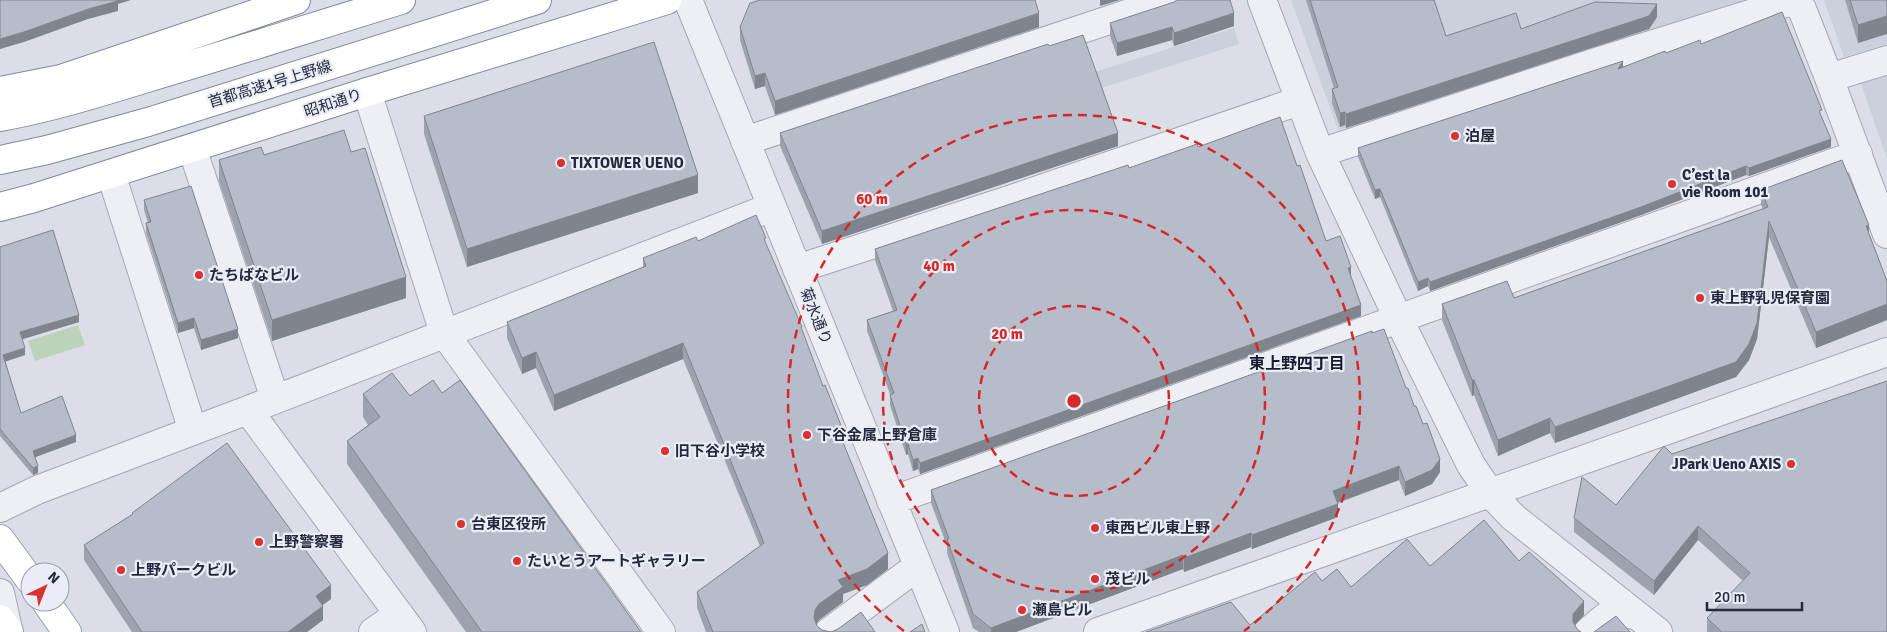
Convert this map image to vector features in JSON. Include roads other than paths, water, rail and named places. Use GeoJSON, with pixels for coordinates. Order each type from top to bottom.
{"type":"FeatureCollection","features":[{"type":"Feature","properties":{"kind":"main road"},"geometry":{"type":"LineString","coordinates":[[0,91],[61,79],[296,0]]}},
{"type":"Feature","properties":{"kind":"main road"},"geometry":{"type":"LineString","coordinates":[[0,117],[28,112],[258,46],[401,0]]}},
{"type":"Feature","properties":{"kind":"main road","name":"首都高速1号上野線"},"geometry":{"type":"LineString","coordinates":[[0,160],[47,150],[148,122],[537,0]]}},
{"type":"Feature","properties":{"kind":"main road","name":"昭和通り"},"geometry":{"type":"LineString","coordinates":[[0,207],[667,0]]}},
{"type":"Feature","properties":{"kind":"main road"},"geometry":{"type":"LineString","coordinates":[[0,538],[20,566]]}},
{"type":"Feature","properties":{"kind":"main road"},"geometry":{"type":"LineString","coordinates":[[53,612],[67,632]]}},
{"type":"Feature","properties":{"kind":"street","name":"菊水通り"},"geometry":{"type":"LineString","coordinates":[[688,0],[945,632]]}},
{"type":"Feature","properties":{"kind":"street"},"geometry":{"type":"LineString","coordinates":[[745,142],[1169,0]]}},
{"type":"Feature","properties":{"kind":"street"},"geometry":{"type":"LineString","coordinates":[[1262,0],[1320,153],[1398,318],[1471,465],[1490,493],[1513,517],[1647,624]]}},
{"type":"Feature","properties":{"kind":"street"},"geometry":{"type":"LineString","coordinates":[[1320,153],[1593,63],[1792,2],[1802,9],[1887,234]]}},
{"type":"Feature","properties":{"kind":"street"},"geometry":{"type":"LineString","coordinates":[[1829,78],[1887,60]]}},
{"type":"Feature","properties":{"kind":"street"},"geometry":{"type":"LineString","coordinates":[[367,92],[444,333],[661,632]]}},
{"type":"Feature","properties":{"kind":"street"},"geometry":{"type":"LineString","coordinates":[[797,269],[1012,199],[1300,101]]}},
{"type":"Feature","properties":{"kind":"street"},"geometry":{"type":"LineString","coordinates":[[192,148],[275,399]]}},
{"type":"Feature","properties":{"kind":"street"},"geometry":{"type":"LineString","coordinates":[[891,501],[1858,154]]}},
{"type":"Feature","properties":{"kind":"street"},"geometry":{"type":"LineString","coordinates":[[111,174],[194,431]]}},
{"type":"Feature","properties":{"kind":"street"},"geometry":{"type":"LineString","coordinates":[[0,508],[37,490],[772,207]]}},
{"type":"Feature","properties":{"kind":"street"},"geometry":{"type":"LineString","coordinates":[[1103,631],[1887,352]]}},
{"type":"Feature","properties":{"kind":"street"},"geometry":{"type":"LineString","coordinates":[[248,410],[406,623],[373,632]]}},
{"type":"Feature","properties":{"kind":"street"},"geometry":{"type":"LineString","coordinates":[[829,632],[918,566]]}},
{"type":"Feature","properties":{"kind":"street"},"geometry":{"type":"LineString","coordinates":[[0,593],[5,628]]}},
{"type":"Feature","properties":{"kind":"street"},"geometry":{"type":"LineString","coordinates":[[1588,632],[1609,614],[1618,611],[1625,611],[1647,624]]}},
{"type":"Feature","properties":{"kind":"place","name":"泊屋"},"geometry":{"type":"Point","coordinates":[1455,136]}},
{"type":"Feature","properties":{"kind":"place","name":"TIXTOWER UENO"},"geometry":{"type":"Point","coordinates":[561,163]}},
{"type":"Feature","properties":{"kind":"place","name":"C’est la vie Room 101"},"geometry":{"type":"Point","coordinates":[1672,184]}},
{"type":"Feature","properties":{"kind":"place","name":"たちばなビル"},"geometry":{"type":"Point","coordinates":[199,275]}},
{"type":"Feature","properties":{"kind":"place","name":"東上野乳児保育園"},"geometry":{"type":"Point","coordinates":[1700,298]}},
{"type":"Feature","properties":{"kind":"place","name":"下谷金属上野倉庫"},"geometry":{"type":"Point","coordinates":[807,435]}},
{"type":"Feature","properties":{"kind":"place","name":"旧下谷小学校"},"geometry":{"type":"Point","coordinates":[665,451]}},
{"type":"Feature","properties":{"kind":"place","name":"JPark Ueno AXIS"},"geometry":{"type":"Point","coordinates":[1791,464]}},
{"type":"Feature","properties":{"kind":"place","name":"台東区役所"},"geometry":{"type":"Point","coordinates":[461,524]}},
{"type":"Feature","properties":{"kind":"place","name":"東西ビル東上野"},"geometry":{"type":"Point","coordinates":[1095,528]}},
{"type":"Feature","properties":{"kind":"place","name":"上野警察署"},"geometry":{"type":"Point","coordinates":[259,542]}},
{"type":"Feature","properties":{"kind":"place","name":"たいとうアートギャラリー"},"geometry":{"type":"Point","coordinates":[517,561]}},
{"type":"Feature","properties":{"kind":"place","name":"上野パークビル"},"geometry":{"type":"Point","coordinates":[121,570]}},
{"type":"Feature","properties":{"kind":"place","name":"茂ビル"},"geometry":{"type":"Point","coordinates":[1095,579]}},
{"type":"Feature","properties":{"kind":"place","name":"瀬島ビル"},"geometry":{"type":"Point","coordinates":[1022,610]}},
{"type":"Feature","properties":{"kind":"district","name":"東上野四丁目"},"geometry":{"type":"Point","coordinates":[1297,364]}}]}
